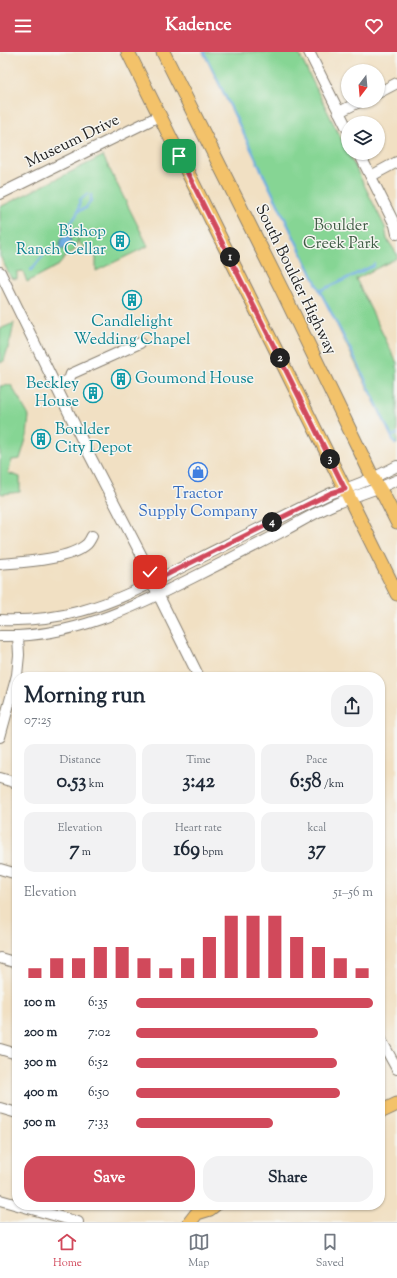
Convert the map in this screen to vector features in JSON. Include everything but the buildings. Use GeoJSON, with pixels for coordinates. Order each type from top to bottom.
{"type":"FeatureCollection","features":[{"type":"Feature","properties":{"kind":"main road"},"geometry":{"type":"LineString","coordinates":[[128,52],[397,594]]}},
{"type":"Feature","properties":{"kind":"main road","name":"South Boulder Highway"},"geometry":{"type":"LineString","coordinates":[[163,52],[282,290],[376,483],[397,522]]}},
{"type":"Feature","properties":{"kind":"main road"},"geometry":{"type":"LineString","coordinates":[[385,1110],[397,1104]]}},
{"type":"Feature","properties":{"kind":"main road"},"geometry":{"type":"LineString","coordinates":[[190,1222],[197,1213],[205,1210]]}},
{"type":"Feature","properties":{"kind":"main road"},"geometry":{"type":"LineString","coordinates":[[205,1222],[211,1210]]}},
{"type":"Feature","properties":{"kind":"street"},"geometry":{"type":"LineString","coordinates":[[309,52],[341,116]]}},
{"type":"Feature","properties":{"kind":"street"},"geometry":{"type":"LineString","coordinates":[[385,89],[397,83]]}},
{"type":"Feature","properties":{"kind":"street"},"geometry":{"type":"LineString","coordinates":[[339,112],[347,108]]}},
{"type":"Feature","properties":{"kind":"street","name":"Museum Drive"},"geometry":{"type":"LineString","coordinates":[[0,194],[159,116]]}},
{"type":"Feature","properties":{"kind":"street"},"geometry":{"type":"LineString","coordinates":[[363,160],[395,225],[397,234]]}},
{"type":"Feature","properties":{"kind":"street"},"geometry":{"type":"LineString","coordinates":[[371,176],[397,162]]}},
{"type":"Feature","properties":{"kind":"street"},"geometry":{"type":"LineString","coordinates":[[0,272],[90,455],[150,572],[152,582],[197,672]]}},
{"type":"Feature","properties":{"kind":"street"},"geometry":{"type":"LineString","coordinates":[[55,382],[69,380],[72,374],[140,343]]}},
{"type":"Feature","properties":{"kind":"street"},"geometry":{"type":"LineString","coordinates":[[376,483],[397,466]]}},
{"type":"Feature","properties":{"kind":"street"},"geometry":{"type":"LineString","coordinates":[[0,636],[18,636],[61,631],[84,626],[129,609],[255,546],[335,503],[347,494],[376,483],[397,480]]}},
{"type":"Feature","properties":{"kind":"street"},"geometry":{"type":"LineString","coordinates":[[0,620],[42,618],[81,611],[105,603],[152,582],[331,493],[347,494]]}},
{"type":"Feature","properties":{"kind":"street"},"geometry":{"type":"LineString","coordinates":[[0,564],[43,561],[73,552],[87,544],[92,536]]}},
{"type":"Feature","properties":{"kind":"street"},"geometry":{"type":"LineString","coordinates":[[17,672],[18,636]]}},
{"type":"Feature","properties":{"kind":"street"},"geometry":{"type":"LineString","coordinates":[[0,737],[12,702]]}},
{"type":"Feature","properties":{"kind":"street"},"geometry":{"type":"LineString","coordinates":[[0,778],[12,782]]}},
{"type":"Feature","properties":{"kind":"street"},"geometry":{"type":"LineString","coordinates":[[0,869],[12,873]]}},
{"type":"Feature","properties":{"kind":"street"},"geometry":{"type":"LineString","coordinates":[[0,958],[12,962]]}},
{"type":"Feature","properties":{"kind":"street"},"geometry":{"type":"LineString","coordinates":[[385,1047],[397,1069]]}},
{"type":"Feature","properties":{"kind":"street"},"geometry":{"type":"LineString","coordinates":[[0,1048],[12,1052]]}},
{"type":"Feature","properties":{"kind":"street"},"geometry":{"type":"LineString","coordinates":[[0,1108],[12,1112]]}},
{"type":"Feature","properties":{"kind":"street"},"geometry":{"type":"LineString","coordinates":[[0,1200],[12,1203]]}},
{"type":"Feature","properties":{"kind":"street"},"geometry":{"type":"LineString","coordinates":[[35,1210],[78,1222]]}},
{"type":"Feature","properties":{"kind":"green space","name":"Boulder Creek Park"},"geometry":{"type":"Polygon","coordinates":[[[203,52],[298,52],[341,138],[341,160],[352,160],[385,227],[387,239],[397,254],[397,258],[356,279],[397,363],[397,444],[395,444],[203,52]]]}},
{"type":"Feature","properties":{"kind":"green space"},"geometry":{"type":"Polygon","coordinates":[[[103,156],[148,246],[96,271],[96,257],[80,244],[78,239],[75,250],[66,256],[59,265],[27,282],[23,271],[17,272],[17,279],[11,278],[0,256],[0,207],[103,156]]]}},
{"type":"Feature","properties":{"kind":"green space"},"geometry":{"type":"Polygon","coordinates":[[[14,323],[4,361],[0,363],[0,329],[14,323]]]}},
{"type":"Feature","properties":{"kind":"green space"},"geometry":{"type":"Polygon","coordinates":[[[11,385],[29,416],[27,436],[20,459],[12,460],[8,473],[20,477],[20,492],[3,494],[0,493],[0,386],[11,385]]]}},
{"type":"Feature","properties":{"kind":"water"},"geometry":{"type":"Polygon","coordinates":[[[69,232],[71,241],[65,249],[60,249],[60,240],[69,232]]]}},
{"type":"Feature","properties":{"kind":"waterway"},"geometry":{"type":"LineString","coordinates":[[204,52],[322,295],[358,364],[395,444]]}},
{"type":"Feature","properties":{"kind":"waterway"},"geometry":{"type":"LineString","coordinates":[[68,235],[71,222],[78,211],[80,200],[87,194]]}},
{"type":"Feature","properties":{"kind":"waterway"},"geometry":{"type":"LineString","coordinates":[[78,211],[86,208],[91,200],[91,195]]}},
{"type":"Feature","properties":{"kind":"waterway"},"geometry":{"type":"LineString","coordinates":[[58,250],[62,246]]}},
{"type":"Feature","properties":{"kind":"waterway"},"geometry":{"type":"LineString","coordinates":[[31,270],[47,251],[49,251]]}},
{"type":"Feature","properties":{"kind":"waterway"},"geometry":{"type":"LineString","coordinates":[[320,291],[373,266],[374,264]]}},
{"type":"Feature","properties":{"kind":"waterway"},"geometry":{"type":"LineString","coordinates":[[392,436],[397,434]]}},
{"type":"Feature","properties":{"kind":"place","name":"Bishop Ranch Cellar"},"geometry":{"type":"Point","coordinates":[120,241]}},
{"type":"Feature","properties":{"kind":"place","name":"Candlelight Wedding Chapel"},"geometry":{"type":"Point","coordinates":[132,300]}},
{"type":"Feature","properties":{"kind":"place","name":"Goumond House"},"geometry":{"type":"Point","coordinates":[121,379]}},
{"type":"Feature","properties":{"kind":"place","name":"Beckley House"},"geometry":{"type":"Point","coordinates":[93,393]}},
{"type":"Feature","properties":{"kind":"place","name":"Boulder City Depot"},"geometry":{"type":"Point","coordinates":[41,439]}},
{"type":"Feature","properties":{"kind":"place","name":"Tractor Supply Company"},"geometry":{"type":"Point","coordinates":[198,472]}},
{"type":"Feature","properties":{"kind":"route"},"geometry":{"type":"LineString","coordinates":[[150,572],[152,582],[331,493],[345,489],[179,156]]}}]}
